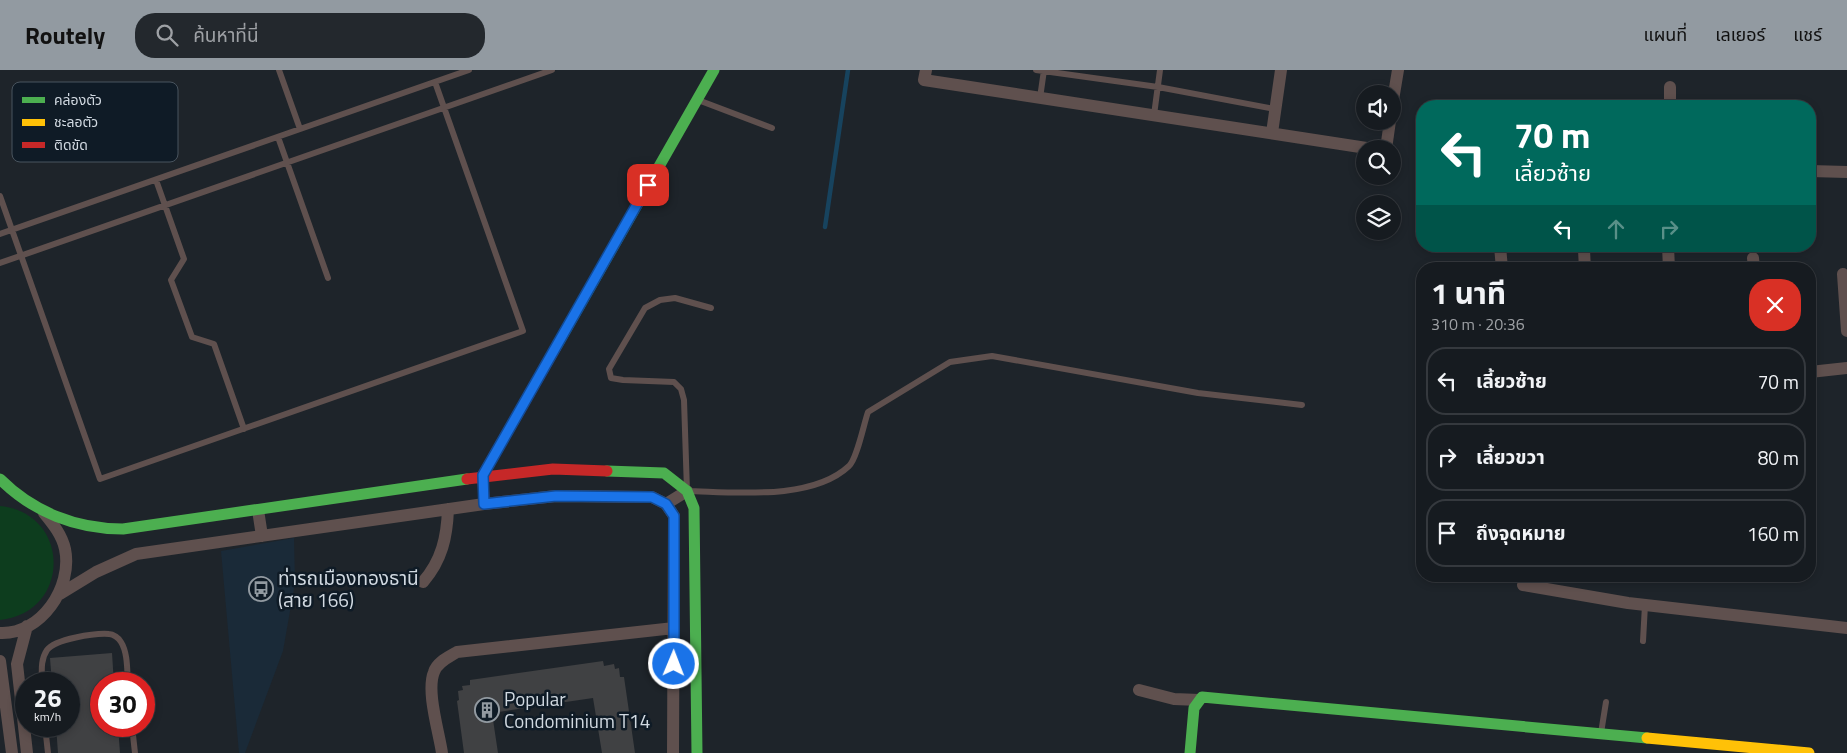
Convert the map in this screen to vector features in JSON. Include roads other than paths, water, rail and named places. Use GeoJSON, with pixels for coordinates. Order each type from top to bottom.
{"type":"FeatureCollection","features":[{"type":"Feature","properties":{"kind":"street"},"geometry":{"type":"LineString","coordinates":[[484,504],[483,475],[714,70]]}},
{"type":"Feature","properties":{"kind":"street"},"geometry":{"type":"LineString","coordinates":[[926,70],[924,80],[1356,146]]}},
{"type":"Feature","properties":{"kind":"street"},"geometry":{"type":"LineString","coordinates":[[1272,133],[1281,70]]}},
{"type":"Feature","properties":{"kind":"street"},"geometry":{"type":"LineString","coordinates":[[1396,85],[1398,70]]}},
{"type":"Feature","properties":{"kind":"street"},"geometry":{"type":"LineString","coordinates":[[1670,88],[1670,100]]}},
{"type":"Feature","properties":{"kind":"street"},"geometry":{"type":"LineString","coordinates":[[1816,171],[1847,172]]}},
{"type":"Feature","properties":{"kind":"street"},"geometry":{"type":"LineString","coordinates":[[1843,274],[1847,331]]}},
{"type":"Feature","properties":{"kind":"street"},"geometry":{"type":"LineString","coordinates":[[1816,371],[1847,368]]}},
{"type":"Feature","properties":{"kind":"street"},"geometry":{"type":"LineString","coordinates":[[0,479],[20,497],[42,510],[89,527],[123,529],[483,475],[552,469],[664,473],[687,490],[694,508],[697,753]]}},
{"type":"Feature","properties":{"kind":"street"},"geometry":{"type":"LineString","coordinates":[[666,504],[687,490]]}},
{"type":"Feature","properties":{"kind":"street"},"geometry":{"type":"LineString","coordinates":[[0,494],[20,497]]}},
{"type":"Feature","properties":{"kind":"street"},"geometry":{"type":"LineString","coordinates":[[60,594],[96,572],[136,554],[263,540],[448,509],[556,496],[652,497],[666,504],[674,516],[673,753]]}},
{"type":"Feature","properties":{"kind":"street"},"geometry":{"type":"LineString","coordinates":[[422,582],[435,567],[443,548],[447,534],[448,509]]}},
{"type":"Feature","properties":{"kind":"street"},"geometry":{"type":"LineString","coordinates":[[0,633],[27,626],[46,613],[60,594],[66,571],[65,550],[58,530],[42,510]]}},
{"type":"Feature","properties":{"kind":"street"},"geometry":{"type":"LineString","coordinates":[[258,510],[263,540]]}},
{"type":"Feature","properties":{"kind":"street"},"geometry":{"type":"LineString","coordinates":[[1523,585],[1645,604],[1847,628]]}},
{"type":"Feature","properties":{"kind":"street"},"geometry":{"type":"LineString","coordinates":[[19,672],[17,664],[27,626]]}},
{"type":"Feature","properties":{"kind":"street"},"geometry":{"type":"LineString","coordinates":[[442,753],[431,688],[434,671],[443,660],[457,652],[674,628]]}},
{"type":"Feature","properties":{"kind":"street"},"geometry":{"type":"LineString","coordinates":[[0,661],[4,728],[12,753]]}},
{"type":"Feature","properties":{"kind":"street"},"geometry":{"type":"LineString","coordinates":[[1139,690],[1174,699],[1199,700]]}},
{"type":"Feature","properties":{"kind":"street"},"geometry":{"type":"LineString","coordinates":[[1190,753],[1194,708],[1202,697],[1809,753]]}},
{"type":"Feature","properties":{"kind":"street"},"geometry":{"type":"LineString","coordinates":[[26,737],[27,753]]}},
{"type":"Feature","properties":{"kind":"lane"},"geometry":{"type":"LineString","coordinates":[[279,70],[300,129]]}},
{"type":"Feature","properties":{"kind":"lane"},"geometry":{"type":"LineString","coordinates":[[0,234],[469,70]]}},
{"type":"Feature","properties":{"kind":"lane"},"geometry":{"type":"LineString","coordinates":[[0,263],[552,70]]}},
{"type":"Feature","properties":{"kind":"lane"},"geometry":{"type":"LineString","coordinates":[[1036,70],[1158,86],[1276,109]]}},
{"type":"Feature","properties":{"kind":"lane"},"geometry":{"type":"LineString","coordinates":[[1154,115],[1160,70]]}},
{"type":"Feature","properties":{"kind":"lane"},"geometry":{"type":"LineString","coordinates":[[1040,98],[1044,71]]}},
{"type":"Feature","properties":{"kind":"lane"},"geometry":{"type":"LineString","coordinates":[[0,196],[100,479],[523,331],[435,82]]}},
{"type":"Feature","properties":{"kind":"lane"},"geometry":{"type":"LineString","coordinates":[[697,99],[772,128]]}},
{"type":"Feature","properties":{"kind":"lane"},"geometry":{"type":"LineString","coordinates":[[278,137],[328,278]]}},
{"type":"Feature","properties":{"kind":"lane"},"geometry":{"type":"LineString","coordinates":[[156,180],[184,259],[171,280],[192,337],[214,344],[244,429]]}},
{"type":"Feature","properties":{"kind":"lane"},"geometry":{"type":"LineString","coordinates":[[711,308],[675,298],[660,300],[645,308],[609,369],[611,378],[674,382],[681,389],[684,400],[687,490],[734,492],[791,490],[828,480],[851,465],[868,412],[950,362],[992,356],[1198,393],[1302,405]]}},
{"type":"Feature","properties":{"kind":"lane"},"geometry":{"type":"LineString","coordinates":[[1643,641],[1645,604]]}},
{"type":"Feature","properties":{"kind":"lane"},"geometry":{"type":"LineString","coordinates":[[42,672],[45,654],[53,644],[72,639],[110,634],[121,642],[126,654],[127,672]]}},
{"type":"Feature","properties":{"kind":"lane"},"geometry":{"type":"LineString","coordinates":[[1601,734],[1606,702]]}},
{"type":"Feature","properties":{"kind":"lane"},"geometry":{"type":"LineString","coordinates":[[46,737],[48,753]]}},
{"type":"Feature","properties":{"kind":"lane"},"geometry":{"type":"LineString","coordinates":[[133,737],[135,753]]}},
{"type":"Feature","properties":{"kind":"waterway"},"geometry":{"type":"LineString","coordinates":[[825,227],[848,70]]}},
{"type":"Feature","properties":{"kind":"place","name":"ท่ารถเมืองทองธานี (สาย 166)"},"geometry":{"type":"Point","coordinates":[261,589]}},
{"type":"Feature","properties":{"kind":"place","name":"Popular Condominium T14"},"geometry":{"type":"Point","coordinates":[487,710]}}]}
